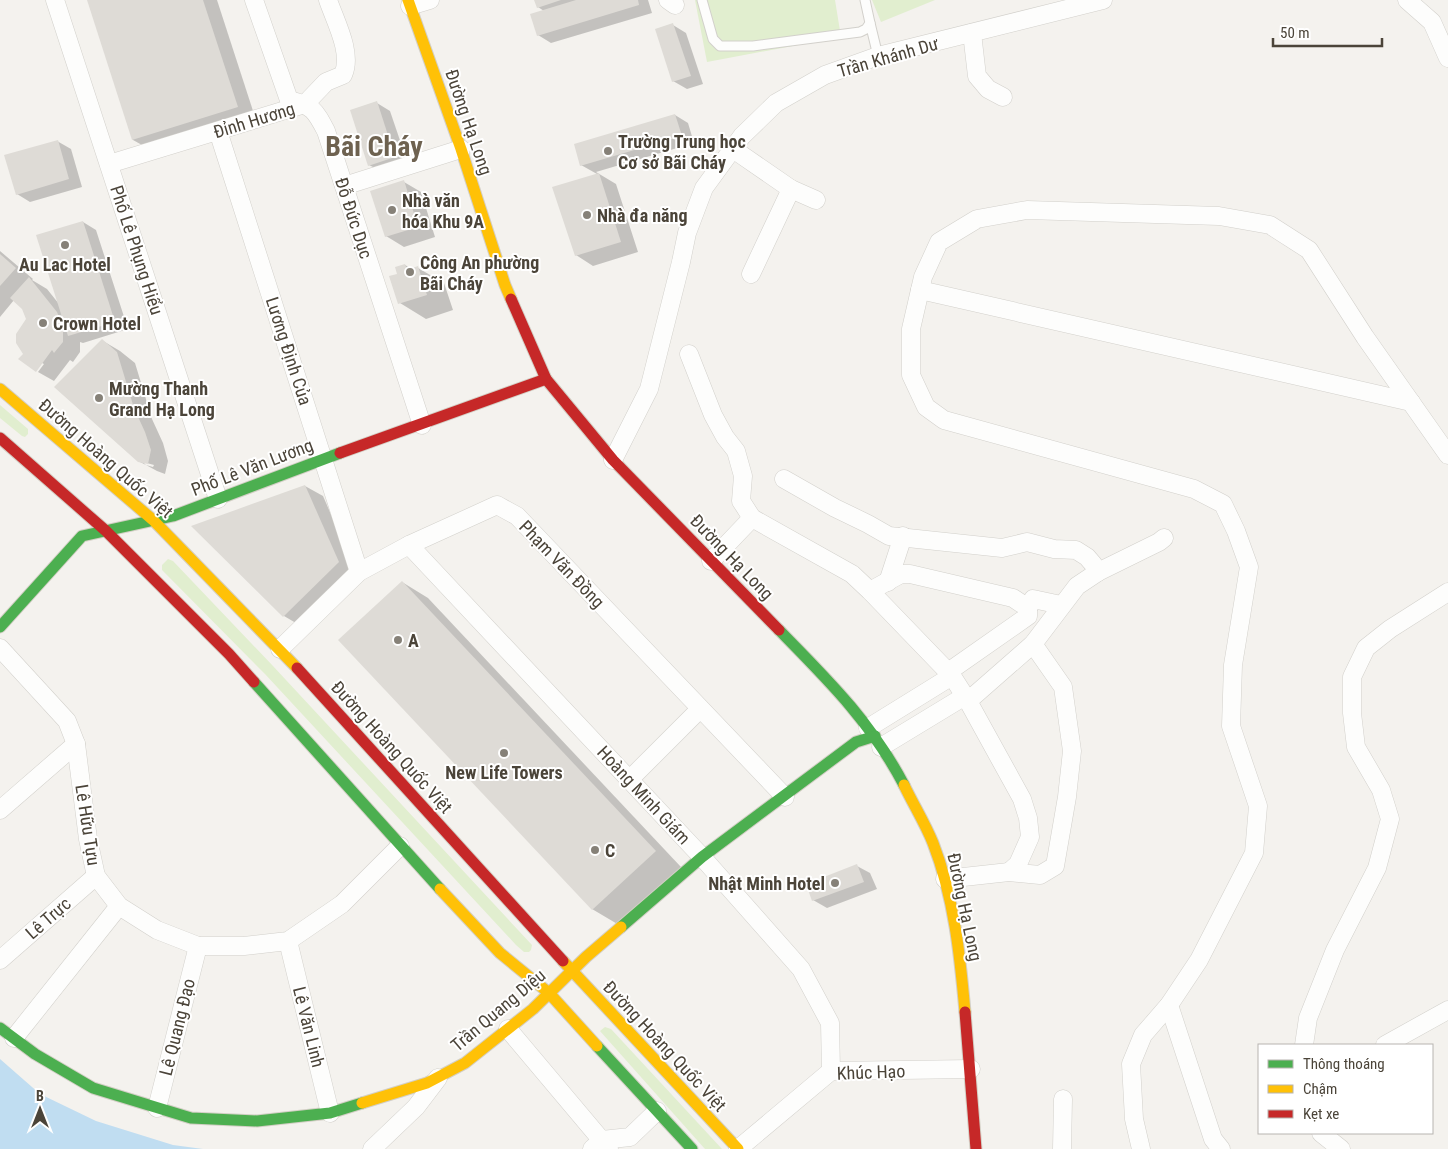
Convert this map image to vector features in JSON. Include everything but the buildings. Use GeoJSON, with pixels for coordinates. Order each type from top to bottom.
{"type":"FeatureCollection","features":[{"type":"Feature","properties":{"kind":"main road","name":"Đường Hạ Long"},"geometry":{"type":"LineString","coordinates":[[409,3],[461,149],[505,285],[546,379],[613,460],[841,692],[875,737],[896,770],[933,842],[945,879],[958,938],[971,1069],[976,1149]]}},
{"type":"Feature","properties":{"kind":"main road","name":"Phố Lê Văn Lương"},"geometry":{"type":"LineString","coordinates":[[0,627],[82,536],[173,516],[546,379]]}},
{"type":"Feature","properties":{"kind":"main road","name":"Đường Hoàng Quốc Việt"},"geometry":{"type":"LineString","coordinates":[[0,389],[153,520],[280,649],[571,971],[738,1149]]}},
{"type":"Feature","properties":{"kind":"main road"},"geometry":{"type":"LineString","coordinates":[[0,438],[106,531],[229,654],[400,846],[500,953],[549,993],[692,1149]]}},
{"type":"Feature","properties":{"kind":"main road","name":"Trần Quang Diệu"},"geometry":{"type":"LineString","coordinates":[[7,1033],[35,1054],[93,1088],[191,1118],[257,1121],[330,1113],[427,1084],[465,1063],[508,1030],[571,971],[702,857],[785,797],[856,742],[875,737]]}},
{"type":"Feature","properties":{"kind":"street","name":"Phố Lê Phụng Hiểu"},"geometry":{"type":"LineString","coordinates":[[55,0],[218,499]]}},
{"type":"Feature","properties":{"kind":"street","name":"Đỗ Đức Dục"},"geometry":{"type":"LineString","coordinates":[[254,0],[289,100],[305,104],[316,112],[326,131],[422,425]]}},
{"type":"Feature","properties":{"kind":"street","name":"Đỉnh Hương"},"geometry":{"type":"LineString","coordinates":[[109,164],[305,104],[326,82],[344,75],[346,52],[328,0]]}},
{"type":"Feature","properties":{"kind":"street"},"geometry":{"type":"LineString","coordinates":[[409,3],[430,0]]}},
{"type":"Feature","properties":{"kind":"street","name":"Trần Khánh Dư"},"geometry":{"type":"LineString","coordinates":[[613,460],[649,389],[687,232],[704,188],[742,136],[776,103],[825,75],[878,56],[1103,0]]}},
{"type":"Feature","properties":{"kind":"street"},"geometry":{"type":"LineString","coordinates":[[1407,0],[1432,22],[1448,58]]}},
{"type":"Feature","properties":{"kind":"street"},"geometry":{"type":"LineString","coordinates":[[972,33],[977,76],[988,90],[1003,97]]}},
{"type":"Feature","properties":{"kind":"street","name":"Lương Định Của"},"geometry":{"type":"LineString","coordinates":[[218,130],[359,572]]}},
{"type":"Feature","properties":{"kind":"street"},"geometry":{"type":"LineString","coordinates":[[733,148],[791,189],[816,200]]}},
{"type":"Feature","properties":{"kind":"street"},"geometry":{"type":"LineString","coordinates":[[344,186],[461,149]]}},
{"type":"Feature","properties":{"kind":"street"},"geometry":{"type":"LineString","coordinates":[[751,274],[791,189]]}},
{"type":"Feature","properties":{"kind":"street"},"geometry":{"type":"LineString","coordinates":[[1141,1149],[1134,1118],[1131,1064],[1143,1034],[1169,1005],[1199,960],[1254,853],[1258,806],[1231,726],[1232,665],[1248,567],[1236,531],[1223,504],[1194,489],[944,420],[926,407],[911,375],[911,330],[924,277],[940,242],[977,219],[1027,210],[1219,216],[1270,225],[1309,250],[1365,337],[1448,454]]}},
{"type":"Feature","properties":{"kind":"street"},"geometry":{"type":"LineString","coordinates":[[920,290],[1411,402]]}},
{"type":"Feature","properties":{"kind":"street"},"geometry":{"type":"LineString","coordinates":[[689,354],[713,415],[725,437],[736,451],[743,476],[741,501],[752,518],[852,574],[950,674],[966,699],[1022,799],[1028,818],[1030,837],[1018,864],[1009,872]]}},
{"type":"Feature","properties":{"kind":"street"},"geometry":{"type":"LineString","coordinates":[[784,480],[889,536],[1002,548],[1026,542],[1054,549],[1076,550],[1093,564],[1098,572]]}},
{"type":"Feature","properties":{"kind":"street","name":"Phạm Văn Đồng"},"geometry":{"type":"LineString","coordinates":[[280,649],[359,572],[409,545],[497,505],[518,516],[785,797]]}},
{"type":"Feature","properties":{"kind":"street"},"geometry":{"type":"LineString","coordinates":[[711,561],[752,518]]}},
{"type":"Feature","properties":{"kind":"street"},"geometry":{"type":"LineString","coordinates":[[888,582],[903,536]]}},
{"type":"Feature","properties":{"kind":"street"},"geometry":{"type":"LineString","coordinates":[[875,737],[966,699],[1028,648],[1077,586],[1098,572],[1164,538]]}},
{"type":"Feature","properties":{"kind":"street","name":"Hoàng Minh Giám"},"geometry":{"type":"LineString","coordinates":[[409,545],[630,779],[801,969],[830,1023],[831,1071]]}},
{"type":"Feature","properties":{"kind":"street"},"geometry":{"type":"LineString","coordinates":[[870,591],[901,574],[920,575],[1013,598],[1028,608]]}},
{"type":"Feature","properties":{"kind":"street"},"geometry":{"type":"LineString","coordinates":[[1304,1044],[1308,1018],[1335,950],[1377,868],[1390,818],[1381,790],[1356,747],[1352,713],[1352,677],[1366,648],[1448,592]]}},
{"type":"Feature","properties":{"kind":"street"},"geometry":{"type":"LineString","coordinates":[[875,737],[950,674],[1028,616],[1028,608],[1034,599],[1061,605]]}},
{"type":"Feature","properties":{"kind":"street"},"geometry":{"type":"LineString","coordinates":[[945,879],[1009,872],[1040,875],[1055,866],[1067,797],[1072,751],[1063,687],[1028,648],[1004,632]]}},
{"type":"Feature","properties":{"kind":"street","name":"Lê Hữu Tựu"},"geometry":{"type":"LineString","coordinates":[[0,648],[67,721],[76,744],[88,839],[96,876],[119,906],[157,930],[198,946],[244,946],[288,941],[342,904],[400,846]]}},
{"type":"Feature","properties":{"kind":"street"},"geometry":{"type":"LineString","coordinates":[[630,779],[700,709]]}},
{"type":"Feature","properties":{"kind":"street"},"geometry":{"type":"LineString","coordinates":[[0,810],[76,744]]}},
{"type":"Feature","properties":{"kind":"street","name":"Lê Trực"},"geometry":{"type":"LineString","coordinates":[[0,960],[96,876]]}},
{"type":"Feature","properties":{"kind":"street"},"geometry":{"type":"LineString","coordinates":[[7,1033],[119,906]]}},
{"type":"Feature","properties":{"kind":"street","name":"Lê Văn Linh"},"geometry":{"type":"LineString","coordinates":[[288,941],[330,1113]]}},
{"type":"Feature","properties":{"kind":"street","name":"Lê Quang Đạo"},"geometry":{"type":"LineString","coordinates":[[157,1108],[198,946]]}},
{"type":"Feature","properties":{"kind":"street"},"geometry":{"type":"LineString","coordinates":[[1169,1005],[1213,1139],[1221,1149]]}},
{"type":"Feature","properties":{"kind":"street"},"geometry":{"type":"LineString","coordinates":[[1387,1044],[1448,1010]]}},
{"type":"Feature","properties":{"kind":"street"},"geometry":{"type":"LineString","coordinates":[[508,1030],[601,1146],[628,1143],[657,1111]]}},
{"type":"Feature","properties":{"kind":"street","name":"Khúc Hạo"},"geometry":{"type":"LineString","coordinates":[[738,1149],[831,1071],[971,1069]]}},
{"type":"Feature","properties":{"kind":"street"},"geometry":{"type":"LineString","coordinates":[[372,1149],[416,1106],[439,1077]]}},
{"type":"Feature","properties":{"kind":"street"},"geometry":{"type":"LineString","coordinates":[[1062,1149],[1063,1099]]}},
{"type":"Feature","properties":{"kind":"street"},"geometry":{"type":"LineString","coordinates":[[1322,1134],[1341,1149]]}},
{"type":"Feature","properties":{"kind":"lane"},"geometry":{"type":"LineString","coordinates":[[702,0],[713,39],[720,46],[753,46],[860,32],[866,29],[870,23]]}},
{"type":"Feature","properties":{"kind":"lane"},"geometry":{"type":"LineString","coordinates":[[865,0],[878,56]]}},
{"type":"Feature","properties":{"kind":"green space"},"geometry":{"type":"Polygon","coordinates":[[[695,0],[835,0],[841,37],[707,62],[695,0]]]}},
{"type":"Feature","properties":{"kind":"green space"},"geometry":{"type":"Polygon","coordinates":[[[872,0],[935,0],[881,22],[872,0]]]}},
{"type":"Feature","properties":{"kind":"green space"},"geometry":{"type":"Polygon","coordinates":[[[0,405],[28,429],[28,434],[25,437],[0,418],[0,405]]]}},
{"type":"Feature","properties":{"kind":"green space"},"geometry":{"type":"Polygon","coordinates":[[[168,559],[173,561],[273,666],[532,945],[529,952],[524,952],[516,945],[265,674],[162,570],[162,565],[168,559]]]}},
{"type":"Feature","properties":{"kind":"green space"},"geometry":{"type":"Polygon","coordinates":[[[605,1027],[611,1029],[722,1149],[705,1149],[600,1031],[605,1027]]]}},
{"type":"Feature","properties":{"kind":"water"},"geometry":{"type":"Polygon","coordinates":[[[0,1059],[40,1094],[96,1121],[173,1145],[203,1149],[0,1149],[0,1059]]]}},
{"type":"Feature","properties":{"kind":"traffic: fast"},"geometry":{"type":"LineString","coordinates":[[0,627],[82,536],[173,516],[340,453]]}},
{"type":"Feature","properties":{"kind":"traffic: fast"},"geometry":{"type":"LineString","coordinates":[[779,630],[831,684],[863,721],[904,785]]}},
{"type":"Feature","properties":{"kind":"traffic: fast"},"geometry":{"type":"LineString","coordinates":[[254,682],[440,889]]}},
{"type":"Feature","properties":{"kind":"traffic: fast"},"geometry":{"type":"LineString","coordinates":[[621,927],[702,857],[856,742],[875,736]]}},
{"type":"Feature","properties":{"kind":"traffic: fast"},"geometry":{"type":"LineString","coordinates":[[0,1028],[35,1054],[93,1088],[191,1118],[257,1121],[330,1113],[362,1103]]}},
{"type":"Feature","properties":{"kind":"traffic: fast"},"geometry":{"type":"LineString","coordinates":[[597,1046],[692,1149]]}},
{"type":"Feature","properties":{"kind":"traffic: slow"},"geometry":{"type":"LineString","coordinates":[[408,0],[461,149],[511,299]]}},
{"type":"Feature","properties":{"kind":"traffic: slow"},"geometry":{"type":"LineString","coordinates":[[0,389],[153,520],[297,668]]}},
{"type":"Feature","properties":{"kind":"traffic: slow"},"geometry":{"type":"LineString","coordinates":[[904,785],[933,843],[946,884],[955,926],[965,1012]]}},
{"type":"Feature","properties":{"kind":"traffic: slow"},"geometry":{"type":"LineString","coordinates":[[440,889],[500,953],[549,993],[597,1046]]}},
{"type":"Feature","properties":{"kind":"traffic: slow"},"geometry":{"type":"LineString","coordinates":[[362,1103],[427,1083],[465,1063],[533,1009],[586,957],[621,927]]}},
{"type":"Feature","properties":{"kind":"traffic: slow"},"geometry":{"type":"LineString","coordinates":[[563,961],[738,1149]]}},
{"type":"Feature","properties":{"kind":"traffic: jam"},"geometry":{"type":"LineString","coordinates":[[511,299],[546,379],[613,460],[779,630]]}},
{"type":"Feature","properties":{"kind":"traffic: jam"},"geometry":{"type":"LineString","coordinates":[[340,453],[546,379]]}},
{"type":"Feature","properties":{"kind":"traffic: jam"},"geometry":{"type":"LineString","coordinates":[[0,438],[106,531],[229,654],[254,682]]}},
{"type":"Feature","properties":{"kind":"traffic: jam"},"geometry":{"type":"LineString","coordinates":[[297,668],[563,961]]}},
{"type":"Feature","properties":{"kind":"traffic: jam"},"geometry":{"type":"LineString","coordinates":[[965,1012],[976,1149]]}},
{"type":"Feature","properties":{"kind":"place","name":"Trường Trung học Cơ sở Bãi Cháy"},"geometry":{"type":"Point","coordinates":[608,151]}},
{"type":"Feature","properties":{"kind":"place","name":"Nhà văn hóa Khu 9A"},"geometry":{"type":"Point","coordinates":[392,210]}},
{"type":"Feature","properties":{"kind":"place","name":"Nhà đa năng"},"geometry":{"type":"Point","coordinates":[587,215]}},
{"type":"Feature","properties":{"kind":"place","name":"Au Lac Hotel"},"geometry":{"type":"Point","coordinates":[65,245]}},
{"type":"Feature","properties":{"kind":"place","name":"Công An phường Bãi Cháy"},"geometry":{"type":"Point","coordinates":[410,272]}},
{"type":"Feature","properties":{"kind":"place","name":"Crown Hotel"},"geometry":{"type":"Point","coordinates":[43,323]}},
{"type":"Feature","properties":{"kind":"place","name":"Mường Thanh Grand Hạ Long"},"geometry":{"type":"Point","coordinates":[99,398]}},
{"type":"Feature","properties":{"kind":"place","name":"A"},"geometry":{"type":"Point","coordinates":[398,640]}},
{"type":"Feature","properties":{"kind":"place","name":"New Life Towers"},"geometry":{"type":"Point","coordinates":[504,753]}},
{"type":"Feature","properties":{"kind":"place","name":"C"},"geometry":{"type":"Point","coordinates":[595,850]}},
{"type":"Feature","properties":{"kind":"place","name":"Nhật Minh Hotel"},"geometry":{"type":"Point","coordinates":[835,883]}},
{"type":"Feature","properties":{"kind":"district","name":"Bãi Cháy"},"geometry":{"type":"Point","coordinates":[374,146]}}]}
